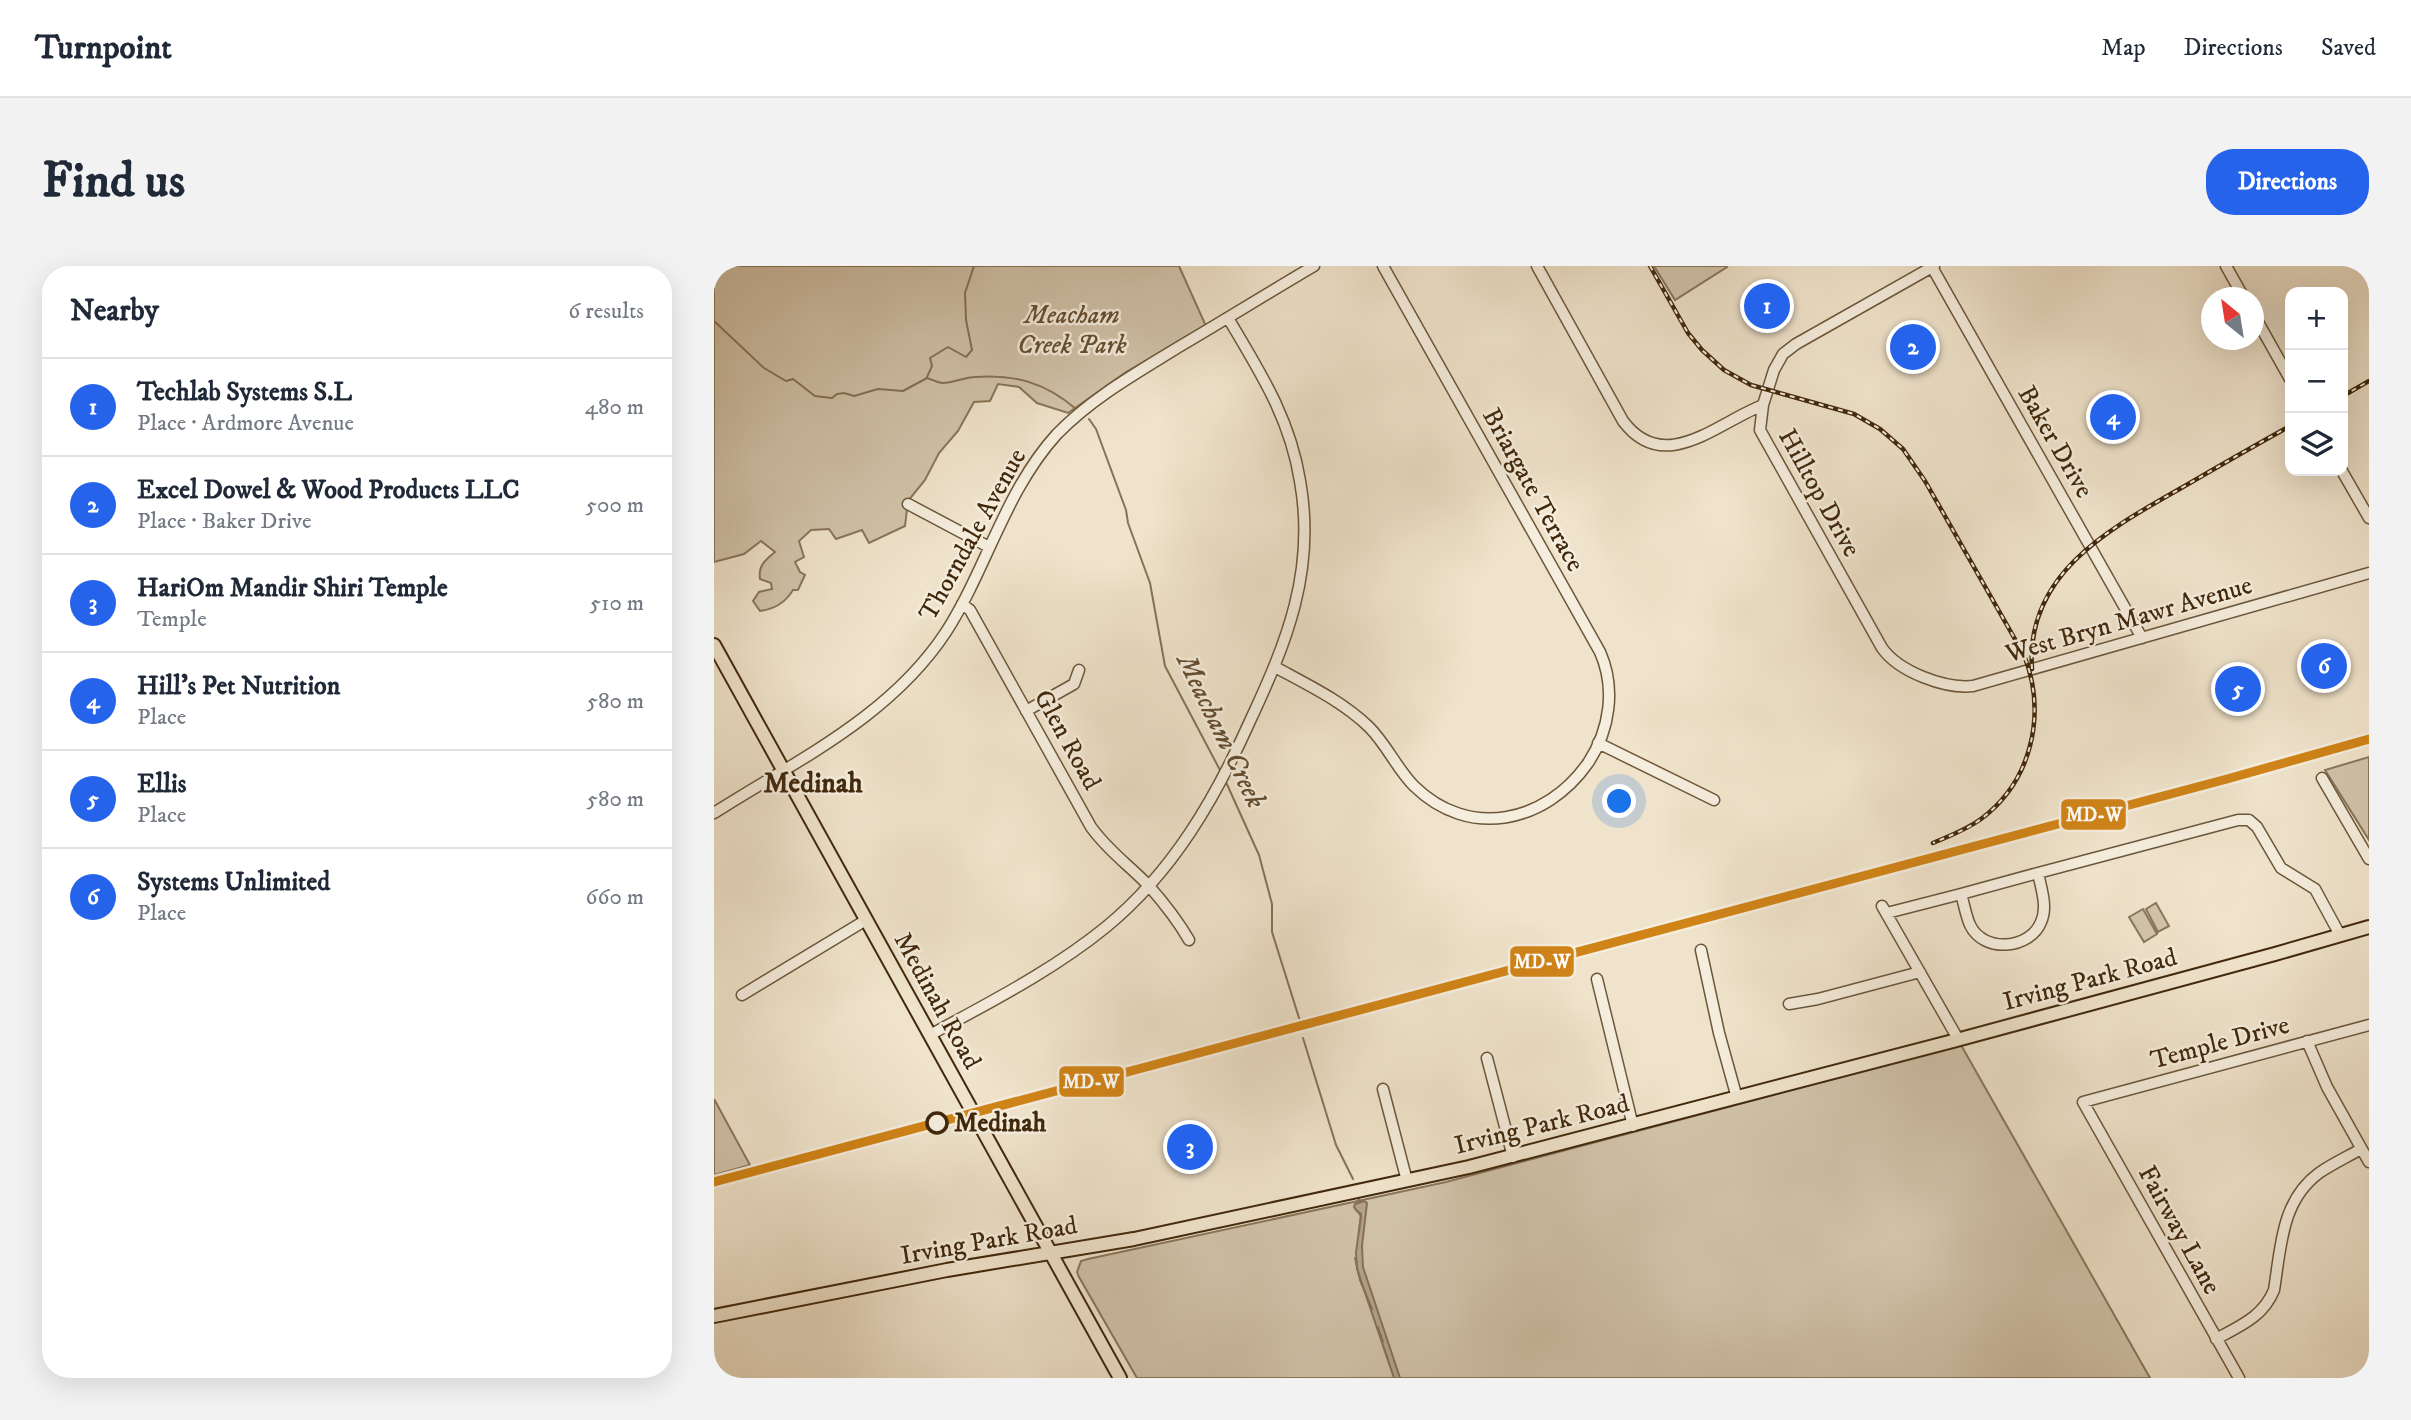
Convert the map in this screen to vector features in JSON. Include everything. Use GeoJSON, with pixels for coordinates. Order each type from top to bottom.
{"type":"FeatureCollection","features":[{"type":"Feature","properties":{"kind":"main road","name":"Medinah Road"},"geometry":{"type":"LineString","coordinates":[[714,645],[1120,1378]]}},
{"type":"Feature","properties":{"kind":"main road","name":"Irving Park Road"},"geometry":{"type":"LineString","coordinates":[[714,1316],[1134,1238],[1513,1157],[2275,954],[2369,926]]}},
{"type":"Feature","properties":{"kind":"street","name":"Thorndale Avenue"},"geometry":{"type":"LineString","coordinates":[[714,813],[849,729],[897,690],[937,645],[962,604],[1018,489],[1033,465],[1073,419],[1114,386],[1228,318],[1302,269],[1314,266]]}},
{"type":"Feature","properties":{"kind":"street","name":"Briargate Terrace"},"geometry":{"type":"LineString","coordinates":[[1275,667],[1355,715],[1383,743],[1415,786],[1431,801],[1466,817],[1494,819],[1531,811],[1564,790],[1587,763],[1598,743],[1610,703],[1607,671],[1600,652],[1382,266]]}},
{"type":"Feature","properties":{"kind":"street","name":"Hilltop Drive"},"geometry":{"type":"LineString","coordinates":[[1537,266],[1623,421],[1639,438],[1657,446],[1675,446],[1763,405],[1760,430],[1764,439],[1882,648],[1901,666]]}},
{"type":"Feature","properties":{"kind":"street"},"geometry":{"type":"LineString","coordinates":[[2226,266],[2238,287]]}},
{"type":"Feature","properties":{"kind":"street"},"geometry":{"type":"LineString","coordinates":[[1763,405],[1774,370],[1783,354],[1796,344],[1933,267]]}},
{"type":"Feature","properties":{"kind":"street","name":"Baker Drive"},"geometry":{"type":"LineString","coordinates":[[1933,267],[2142,638]]}},
{"type":"Feature","properties":{"kind":"street"},"geometry":{"type":"LineString","coordinates":[[930,1035],[1069,956],[1108,925],[1149,885],[1184,843],[1223,779],[1275,667],[1295,611],[1301,582],[1304,538],[1301,482],[1282,414],[1228,318]]}},
{"type":"Feature","properties":{"kind":"street"},"geometry":{"type":"LineString","coordinates":[[2264,334],[2285,371]]}},
{"type":"Feature","properties":{"kind":"street"},"geometry":{"type":"LineString","coordinates":[[2345,476],[2369,518]]}},
{"type":"Feature","properties":{"kind":"street"},"geometry":{"type":"LineString","coordinates":[[908,504],[989,547]]}},
{"type":"Feature","properties":{"kind":"street","name":"West Bryn Mawr Avenue"},"geometry":{"type":"LineString","coordinates":[[1901,666],[1946,685],[1973,686],[2369,573]]}},
{"type":"Feature","properties":{"kind":"street","name":"Glen Road"},"geometry":{"type":"LineString","coordinates":[[962,604],[970,610],[1091,827],[1106,847],[1149,885],[1189,940]]}},
{"type":"Feature","properties":{"kind":"street"},"geometry":{"type":"LineString","coordinates":[[1027,711],[1074,684],[1079,670]]}},
{"type":"Feature","properties":{"kind":"street"},"geometry":{"type":"LineString","coordinates":[[1598,743],[1714,800]]}},
{"type":"Feature","properties":{"kind":"street"},"geometry":{"type":"LineString","coordinates":[[2322,778],[2369,859]]}},
{"type":"Feature","properties":{"kind":"street"},"geometry":{"type":"LineString","coordinates":[[1958,1039],[1884,910],[1961,894],[2238,820],[2249,820],[2257,827],[2280,868],[2318,893],[2340,934]]}},
{"type":"Feature","properties":{"kind":"street"},"geometry":{"type":"LineString","coordinates":[[1961,894],[1971,927],[1983,939],[1998,945],[2017,944],[2033,935],[2042,921],[2044,904],[2038,873]]}},
{"type":"Feature","properties":{"kind":"street"},"geometry":{"type":"LineString","coordinates":[[742,995],[866,920]]}},
{"type":"Feature","properties":{"kind":"street"},"geometry":{"type":"LineString","coordinates":[[1701,950],[1719,1033],[1737,1098]]}},
{"type":"Feature","properties":{"kind":"street"},"geometry":{"type":"LineString","coordinates":[[1789,1004],[1920,972]]}},
{"type":"Feature","properties":{"kind":"street"},"geometry":{"type":"LineString","coordinates":[[1597,979],[1633,1126]]}},
{"type":"Feature","properties":{"kind":"street","name":"Temple Drive"},"geometry":{"type":"LineString","coordinates":[[2083,1102],[2369,1025]]}},
{"type":"Feature","properties":{"kind":"street"},"geometry":{"type":"LineString","coordinates":[[2307,1041],[2327,1087],[2369,1162]]}},
{"type":"Feature","properties":{"kind":"street"},"geometry":{"type":"LineString","coordinates":[[1487,1058],[1513,1157]]}},
{"type":"Feature","properties":{"kind":"street"},"geometry":{"type":"LineString","coordinates":[[1383,1089],[1407,1181]]}},
{"type":"Feature","properties":{"kind":"street","name":"Fairway Lane"},"geometry":{"type":"LineString","coordinates":[[2083,1102],[2239,1378]]}},
{"type":"Feature","properties":{"kind":"street"},"geometry":{"type":"LineString","coordinates":[[2216,1339],[2257,1316],[2270,1301],[2286,1219],[2296,1197],[2322,1171],[2361,1149]]}},
{"type":"Feature","properties":{"kind":"green space","name":"Meacham Creek Park"},"geometry":{"type":"Polygon","coordinates":[[[714,266],[1179,266],[1206,326],[1126,372],[1068,413],[1037,403],[1019,387],[998,384],[990,401],[974,402],[958,431],[939,453],[925,480],[908,501],[905,526],[869,543],[862,530],[836,539],[829,529],[811,530],[799,541],[804,557],[795,562],[800,572],[805,575],[798,590],[793,590],[779,605],[760,611],[753,601],[759,592],[772,589],[771,583],[760,579],[760,570],[775,552],[761,541],[744,554],[714,562],[714,266]]]}},
{"type":"Feature","properties":{"kind":"green space"},"geometry":{"type":"Polygon","coordinates":[[[1654,266],[1726,266],[1727,267],[1675,300],[1654,266]]]}},
{"type":"Feature","properties":{"kind":"green space"},"geometry":{"type":"Polygon","coordinates":[[[2369,757],[2369,840],[2325,770],[2369,757]]]}},
{"type":"Feature","properties":{"kind":"green space"},"geometry":{"type":"Polygon","coordinates":[[[2156,903],[2169,926],[2158,932],[2146,909],[2156,903]]]}},
{"type":"Feature","properties":{"kind":"green space"},"geometry":{"type":"Polygon","coordinates":[[[2143,909],[2157,934],[2144,942],[2129,917],[2143,909]]]}},
{"type":"Feature","properties":{"kind":"green space"},"geometry":{"type":"Polygon","coordinates":[[[1961,1045],[2150,1378],[1137,1378],[1077,1272],[1081,1261],[1088,1259],[1446,1182],[1961,1045]]]}},
{"type":"Feature","properties":{"kind":"green space"},"geometry":{"type":"Polygon","coordinates":[[[714,1099],[750,1165],[714,1175],[714,1099]]]}},
{"type":"Feature","properties":{"kind":"shaded area"},"geometry":{"type":"Polygon","coordinates":[[[1364,1201],[1367,1203],[1362,1246],[1363,1267],[1400,1378],[1394,1378],[1357,1269],[1356,1252],[1361,1216],[1354,1207],[1364,1201]]]}},
{"type":"Feature","properties":{"kind":"waterway"},"geometry":{"type":"LineString","coordinates":[[927,377],[932,366],[930,358],[948,347],[966,357],[972,350],[966,320],[965,293],[974,266]]}},
{"type":"Feature","properties":{"kind":"waterway","name":"Meacham Creek"},"geometry":{"type":"LineString","coordinates":[[714,321],[764,368],[786,381],[793,379],[815,396],[832,398],[844,393],[854,396],[878,389],[903,391],[927,378],[943,383],[990,376],[1029,382],[1053,393],[1076,409]]}},
{"type":"Feature","properties":{"kind":"waterway","name":"Meacham Creek"},"geometry":{"type":"LineString","coordinates":[[1089,419],[1096,429],[1150,583],[1165,666],[1221,772]]}},
{"type":"Feature","properties":{"kind":"waterway","name":"Meacham Creek"},"geometry":{"type":"LineString","coordinates":[[1225,780],[1259,855],[1272,904],[1272,932],[1300,1021]]}},
{"type":"Feature","properties":{"kind":"waterway","name":"Meacham Creek"},"geometry":{"type":"LineString","coordinates":[[1303,1038],[1336,1145],[1353,1179]]}},
{"type":"Feature","properties":{"kind":"waterway","name":"Meacham Creek"},"geometry":{"type":"LineString","coordinates":[[1355,1204],[1360,1202],[1358,1198]]}},
{"type":"Feature","properties":{"kind":"waterway","name":"Meacham Creek"},"geometry":{"type":"LineString","coordinates":[[1355,1209],[1361,1214],[1359,1232]]}},
{"type":"Feature","properties":{"kind":"waterway","name":"Meacham Creek"},"geometry":{"type":"LineString","coordinates":[[1355,1258],[1360,1280],[1372,1309]]}},
{"type":"Feature","properties":{"kind":"waterway","name":"Meacham Creek"},"geometry":{"type":"LineString","coordinates":[[1378,1327],[1383,1342]]}},
{"type":"Feature","properties":{"kind":"waterway","name":"Meacham Creek"},"geometry":{"type":"LineString","coordinates":[[1384,1348],[1388,1359]]}},
{"type":"Feature","properties":{"kind":"railway"},"geometry":{"type":"LineString","coordinates":[[1650,266],[1688,333],[1724,370],[1751,385],[1854,414],[1880,429],[1903,449],[1925,481],[2024,655],[2031,677],[2034,723],[2023,766],[2012,786],[1981,819],[1933,843]]}},
{"type":"Feature","properties":{"kind":"railway"},"geometry":{"type":"LineString","coordinates":[[2348,393],[2369,381]]}},
{"type":"Feature","properties":{"kind":"railway"},"geometry":{"type":"LineString","coordinates":[[2032,669],[2034,635],[2043,606],[2058,580],[2078,557],[2128,519],[2285,429]]}},
{"type":"Feature","properties":{"kind":"transit line","name":"MD-W"},"geometry":{"type":"LineString","coordinates":[[714,1182],[2369,739]]}},
{"type":"Feature","properties":{"kind":"place","name":"Techlab Systems S.L"},"geometry":{"type":"Point","coordinates":[1767,306]}},
{"type":"Feature","properties":{"kind":"place","name":"Excel Dowel & Wood Products LLC"},"geometry":{"type":"Point","coordinates":[1913,347]}},
{"type":"Feature","properties":{"kind":"place","name":"Hill's Pet Nutrition"},"geometry":{"type":"Point","coordinates":[2113,417]}},
{"type":"Feature","properties":{"kind":"place","name":"Systems Unlimited"},"geometry":{"type":"Point","coordinates":[2324,666]}},
{"type":"Feature","properties":{"kind":"place","name":"Ellis"},"geometry":{"type":"Point","coordinates":[2238,689]}},
{"type":"Feature","properties":{"kind":"place","name":"Medinah"},"geometry":{"type":"Point","coordinates":[937,1123]}},
{"type":"Feature","properties":{"kind":"place","name":"HariOm Mandir Shiri Temple"},"geometry":{"type":"Point","coordinates":[1190,1147]}},
{"type":"Feature","properties":{"kind":"district","name":"Medinah"},"geometry":{"type":"Point","coordinates":[813,783]}}]}
